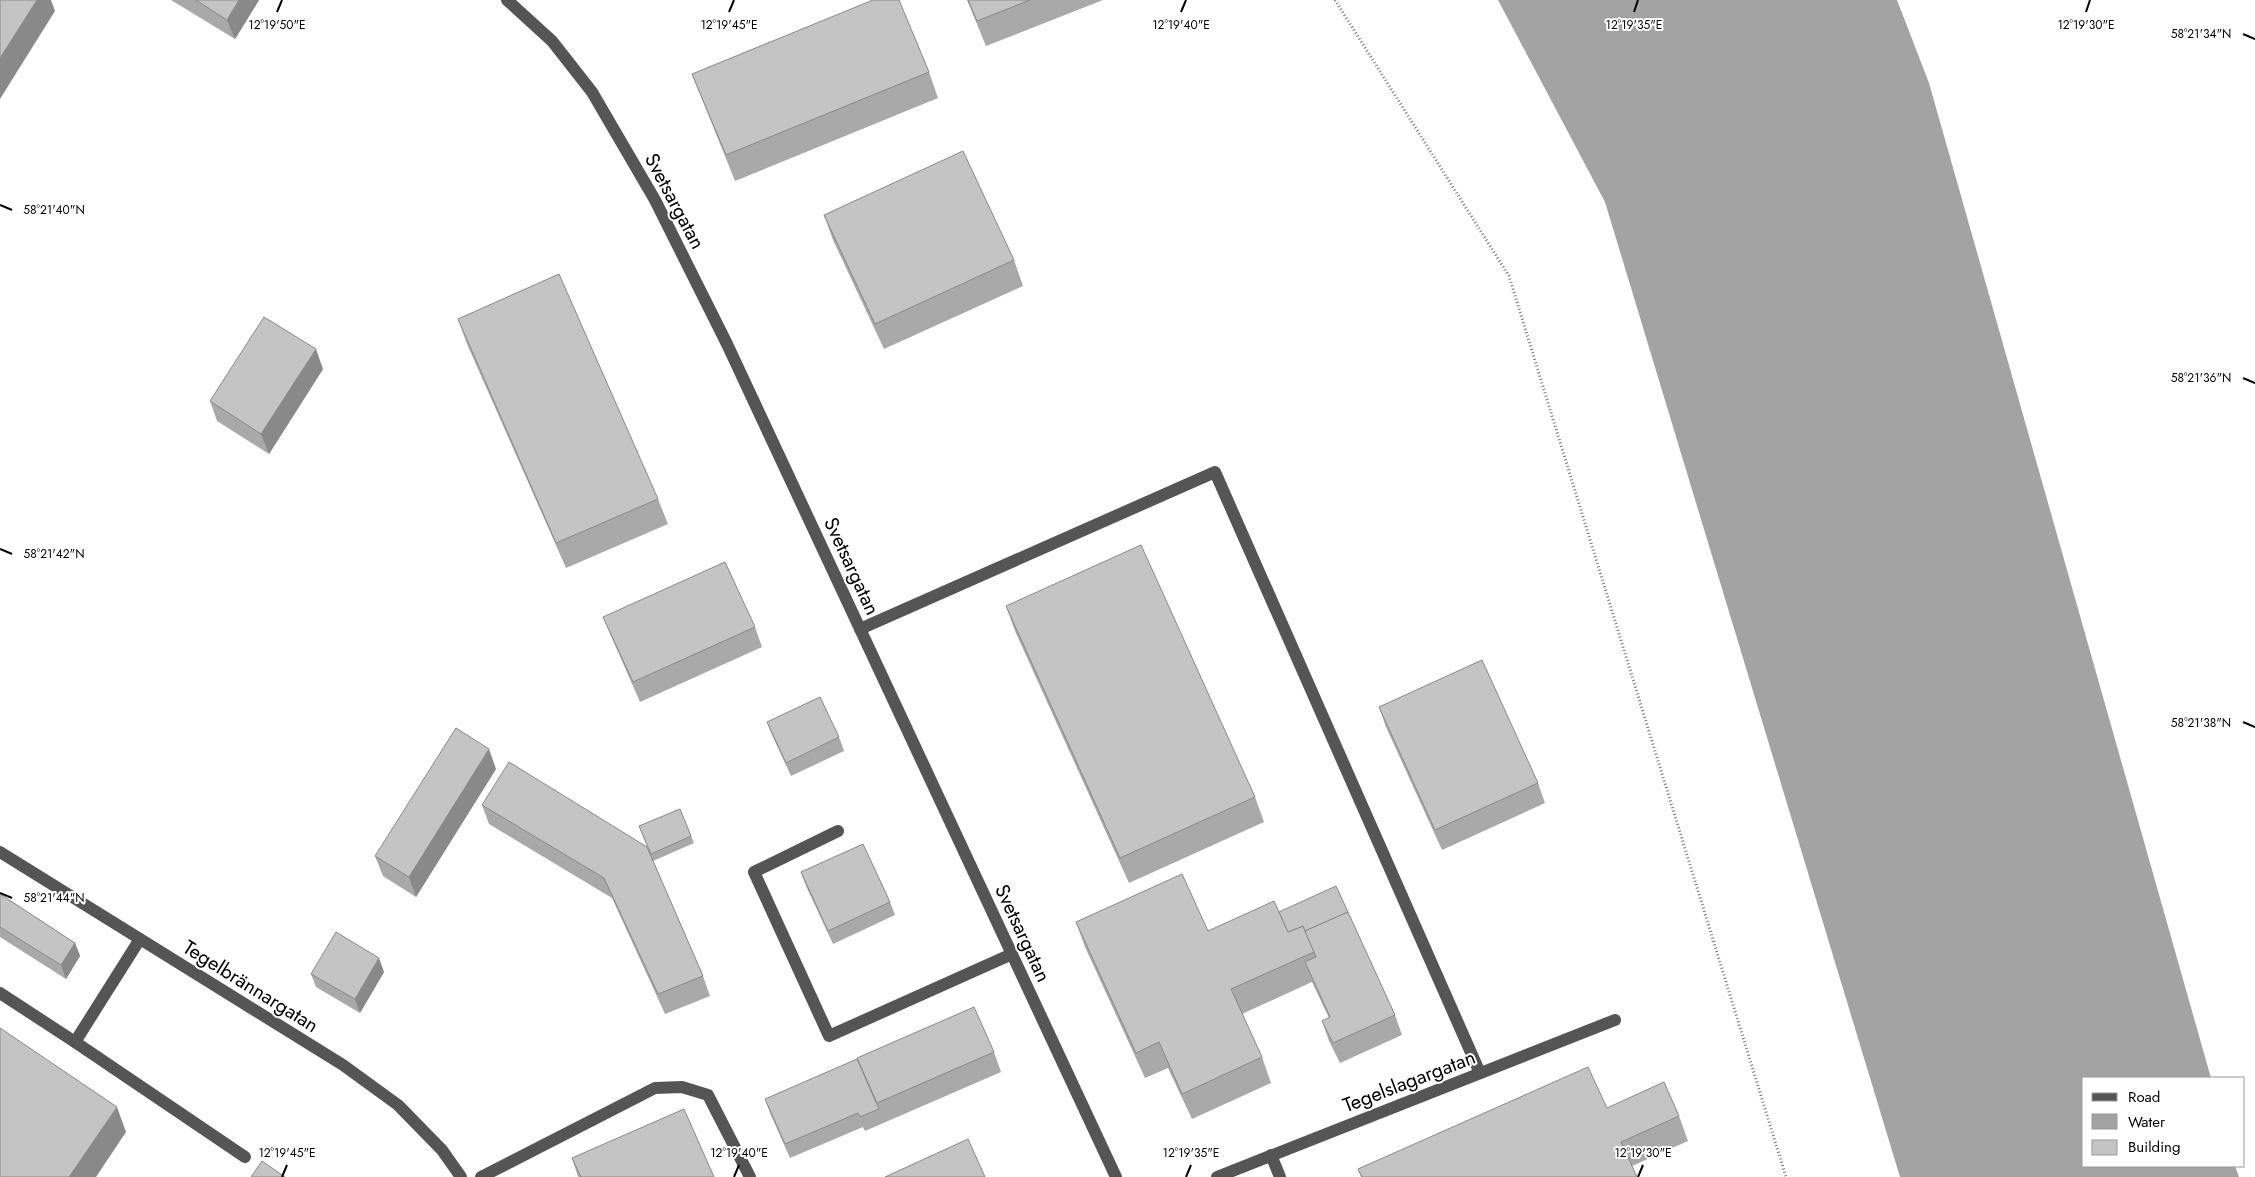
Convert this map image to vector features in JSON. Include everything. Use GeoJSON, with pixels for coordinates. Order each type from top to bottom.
{"type":"FeatureCollection","features":[{"type":"Feature","properties":{"kind":"street","name":"Svetsargatan"},"geometry":{"type":"LineString","coordinates":[[507,0],[552,41],[592,92],[655,200],[727,344],[1116,1177]]}},
{"type":"Feature","properties":{"kind":"street"},"geometry":{"type":"LineString","coordinates":[[860,629],[1215,472],[1480,1073]]}},
{"type":"Feature","properties":{"kind":"street"},"geometry":{"type":"LineString","coordinates":[[838,831],[754,872],[829,1036],[1012,954]]}},
{"type":"Feature","properties":{"kind":"street","name":"Tegelbrännargatan"},"geometry":{"type":"LineString","coordinates":[[0,852],[342,1065],[398,1105],[442,1150],[461,1177]]}},
{"type":"Feature","properties":{"kind":"street"},"geometry":{"type":"LineString","coordinates":[[75,1042],[140,939]]}},
{"type":"Feature","properties":{"kind":"street"},"geometry":{"type":"LineString","coordinates":[[0,993],[245,1158]]}},
{"type":"Feature","properties":{"kind":"street","name":"Tegelslagargatan"},"geometry":{"type":"LineString","coordinates":[[1217,1177],[1615,1020]]}},
{"type":"Feature","properties":{"kind":"street"},"geometry":{"type":"LineString","coordinates":[[482,1177],[655,1088],[682,1087],[708,1095],[750,1177]]}},
{"type":"Feature","properties":{"kind":"street"},"geometry":{"type":"LineString","coordinates":[[1271,1155],[1280,1177]]}},
{"type":"Feature","properties":{"kind":"path"},"geometry":{"type":"LineString","coordinates":[[1335,0],[1509,276],[1786,1177]]}},
{"type":"Feature","properties":{"kind":"water"},"geometry":{"type":"Polygon","coordinates":[[[1498,0],[1897,0],[1929,83],[2211,1077],[2082,1077],[2082,1167],[2235,1167],[2239,1177],[1900,1177],[1605,202],[1498,0]]]}},
{"type":"Feature","properties":{"kind":"building"},"geometry":{"type":"Polygon","coordinates":[[[0,0],[37,0],[0,58],[0,0]]]}},
{"type":"Feature","properties":{"kind":"building"},"geometry":{"type":"Polygon","coordinates":[[[196,0],[239,0],[227,20],[196,0]]]}},
{"type":"Feature","properties":{"kind":"building"},"geometry":{"type":"Polygon","coordinates":[[[873,0],[899,0],[929,72],[726,155],[692,74],[873,0]]]}},
{"type":"Feature","properties":{"kind":"building"},"geometry":{"type":"Polygon","coordinates":[[[968,0],[1030,0],[977,21],[968,0]]]}},
{"type":"Feature","properties":{"kind":"building"},"geometry":{"type":"Polygon","coordinates":[[[963,151],[1014,260],[875,324],[824,215],[963,151]]]}},
{"type":"Feature","properties":{"kind":"building"},"geometry":{"type":"Polygon","coordinates":[[[559,274],[658,499],[556,543],[458,319],[559,274]]]}},
{"type":"Feature","properties":{"kind":"building"},"geometry":{"type":"Polygon","coordinates":[[[264,317],[316,349],[261,434],[210,401],[264,317]]]}},
{"type":"Feature","properties":{"kind":"building"},"geometry":{"type":"Polygon","coordinates":[[[1141,545],[1255,797],[1120,858],[1006,606],[1141,545]]]}},
{"type":"Feature","properties":{"kind":"building"},"geometry":{"type":"Polygon","coordinates":[[[725,562],[755,627],[633,682],[603,617],[725,562]]]}},
{"type":"Feature","properties":{"kind":"building"},"geometry":{"type":"Polygon","coordinates":[[[1482,660],[1538,783],[1435,830],[1379,707],[1482,660]]]}},
{"type":"Feature","properties":{"kind":"building"},"geometry":{"type":"Polygon","coordinates":[[[820,697],[839,737],[786,763],[767,722],[820,697]]]}},
{"type":"Feature","properties":{"kind":"building"},"geometry":{"type":"Polygon","coordinates":[[[456,728],[489,749],[409,877],[375,856],[456,728]]]}},
{"type":"Feature","properties":{"kind":"building"},"geometry":{"type":"Polygon","coordinates":[[[509,762],[647,847],[703,976],[658,994],[604,878],[482,805],[509,762]]]}},
{"type":"Feature","properties":{"kind":"building"},"geometry":{"type":"Polygon","coordinates":[[[680,809],[691,836],[651,854],[639,826],[680,809]]]}},
{"type":"Feature","properties":{"kind":"building"},"geometry":{"type":"Polygon","coordinates":[[[863,844],[890,902],[828,931],[801,872],[863,844]]]}},
{"type":"Feature","properties":{"kind":"building"},"geometry":{"type":"Polygon","coordinates":[[[1182,874],[1208,931],[1274,901],[1288,932],[1303,926],[1314,952],[1231,989],[1262,1057],[1182,1094],[1159,1042],[1136,1053],[1076,922],[1182,874]]]}},
{"type":"Feature","properties":{"kind":"building"},"geometry":{"type":"Polygon","coordinates":[[[1336,886],[1348,912],[1305,931],[1303,926],[1288,932],[1279,912],[1336,886]]]}},
{"type":"Feature","properties":{"kind":"building"},"geometry":{"type":"Polygon","coordinates":[[[0,894],[75,943],[61,965],[0,927],[0,894]]]}},
{"type":"Feature","properties":{"kind":"building"},"geometry":{"type":"Polygon","coordinates":[[[1348,912],[1395,1015],[1333,1043],[1322,1021],[1330,1017],[1305,962],[1316,957],[1305,931],[1348,912]]]}},
{"type":"Feature","properties":{"kind":"building"},"geometry":{"type":"Polygon","coordinates":[[[336,932],[379,958],[355,999],[311,974],[336,932]]]}},
{"type":"Feature","properties":{"kind":"building"},"geometry":{"type":"Polygon","coordinates":[[[974,1007],[994,1052],[877,1103],[857,1058],[974,1007]]]}},
{"type":"Feature","properties":{"kind":"building"},"geometry":{"type":"Polygon","coordinates":[[[0,1028],[117,1107],[69,1177],[0,1177],[0,1028]]]}},
{"type":"Feature","properties":{"kind":"building"},"geometry":{"type":"Polygon","coordinates":[[[857,1059],[879,1109],[860,1117],[858,1113],[785,1144],[765,1099],[857,1059]]]}},
{"type":"Feature","properties":{"kind":"building"},"geometry":{"type":"Polygon","coordinates":[[[1588,1067],[1607,1108],[1664,1082],[1679,1116],[1621,1142],[1637,1177],[1362,1177],[1358,1169],[1588,1067]]]}},
{"type":"Feature","properties":{"kind":"building"},"geometry":{"type":"Polygon","coordinates":[[[684,1109],[714,1177],[581,1177],[572,1158],[684,1109]]]}},
{"type":"Feature","properties":{"kind":"building"},"geometry":{"type":"Polygon","coordinates":[[[968,1139],[985,1177],[885,1177],[968,1139]]]}},
{"type":"Feature","properties":{"kind":"building"},"geometry":{"type":"Polygon","coordinates":[[[262,1161],[285,1177],[251,1177],[262,1161]]]}}]}
